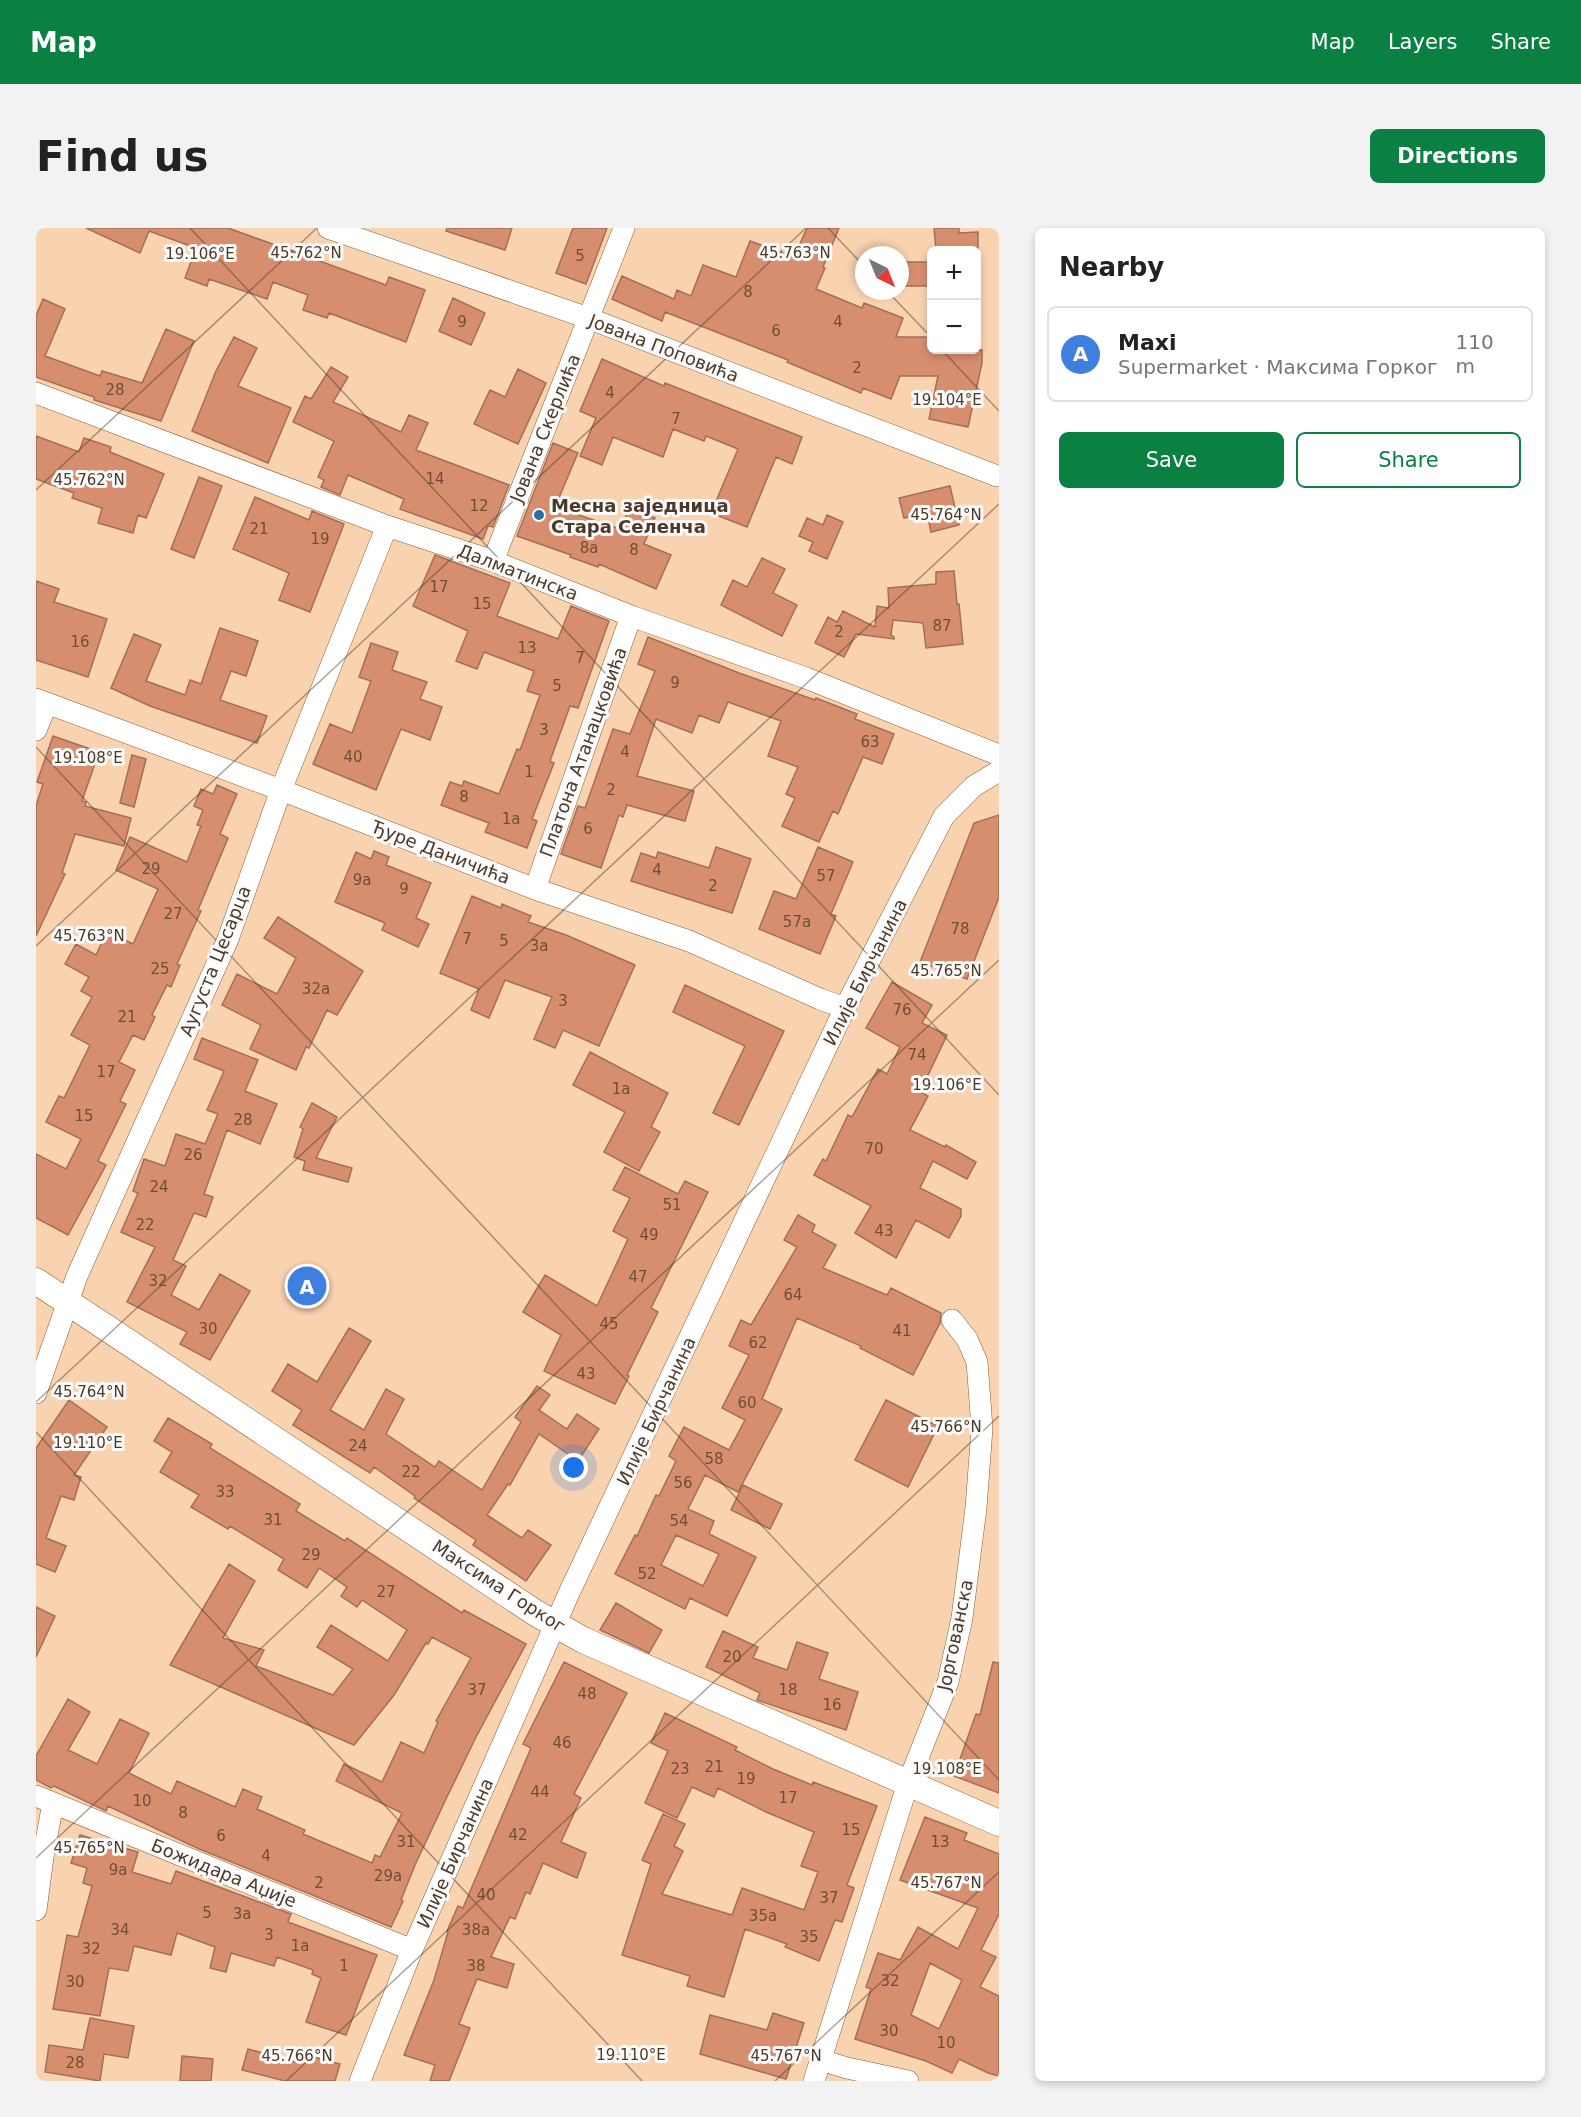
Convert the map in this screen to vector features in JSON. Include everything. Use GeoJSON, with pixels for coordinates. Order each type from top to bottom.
{"type":"FeatureCollection","features":[{"type":"Feature","properties":{"kind":"street","name":"Јована Поповића"},"geometry":{"type":"LineString","coordinates":[[328,228],[588,318],[998,474]]}},
{"type":"Feature","properties":{"kind":"street","name":"Јована Скерлића"},"geometry":{"type":"LineString","coordinates":[[493,561],[624,228]]}},
{"type":"Feature","properties":{"kind":"street","name":"Далматинска"},"geometry":{"type":"LineString","coordinates":[[36,393],[387,526],[493,561],[632,616],[806,678],[999,755]]}},
{"type":"Feature","properties":{"kind":"street","name":"Аугуста Цесарца"},"geometry":{"type":"LineString","coordinates":[[36,1393],[77,1276],[228,939],[281,790],[387,526]]}},
{"type":"Feature","properties":{"kind":"street","name":"Платона Атанацковића"},"geometry":{"type":"LineString","coordinates":[[535,889],[632,616]]}},
{"type":"Feature","properties":{"kind":"street","name":"Ђуре Даничића"},"geometry":{"type":"LineString","coordinates":[[41,701],[281,790],[535,889],[689,941],[845,1008]]}},
{"type":"Feature","properties":{"kind":"street"},"geometry":{"type":"LineString","coordinates":[[36,730],[41,701]]}},
{"type":"Feature","properties":{"kind":"street","name":"Илије Бирчанина"},"geometry":{"type":"LineString","coordinates":[[360,2081],[412,1950],[555,1624],[845,1008],[944,816],[974,786],[999,771]]}},
{"type":"Feature","properties":{"kind":"street","name":"Максима Горког"},"geometry":{"type":"LineString","coordinates":[[36,1281],[555,1624],[583,1640],[999,1823]]}},
{"type":"Feature","properties":{"kind":"street","name":"Јоргованска"},"geometry":{"type":"LineString","coordinates":[[814,2081],[908,1783],[948,1682],[962,1618],[976,1508],[982,1428],[976,1362],[967,1339],[952,1320]]}},
{"type":"Feature","properties":{"kind":"street"},"geometry":{"type":"LineString","coordinates":[[36,1910],[43,1857],[44,1799]]}},
{"type":"Feature","properties":{"kind":"street","name":"Божидара Аџије"},"geometry":{"type":"LineString","coordinates":[[44,1799],[412,1950]]}},
{"type":"Feature","properties":{"kind":"street"},"geometry":{"type":"LineString","coordinates":[[820,2060],[908,2081]]}},
{"type":"Feature","properties":{"kind":"building"},"geometry":{"type":"Polygon","coordinates":[[[86,228],[228,228],[386,285],[389,277],[425,290],[406,342],[329,313],[327,318],[303,310],[308,295],[273,282],[267,299],[209,279],[207,286],[185,278],[196,248],[149,231],[140,253],[86,228]]]}},
{"type":"Feature","properties":{"kind":"building"},"geometry":{"type":"Polygon","coordinates":[[[447,228],[512,228],[505,250],[446,231],[447,228]]]}},
{"type":"Feature","properties":{"kind":"building"},"geometry":{"type":"Polygon","coordinates":[[[573,228],[607,228],[586,284],[556,273],[573,228]]]}},
{"type":"Feature","properties":{"kind":"building"},"geometry":{"type":"Polygon","coordinates":[[[807,228],[839,228],[816,289],[862,308],[864,303],[903,318],[896,337],[927,337],[927,354],[981,354],[982,350],[982,363],[968,427],[929,419],[938,376],[900,376],[891,399],[863,388],[861,393],[787,362],[788,360],[665,312],[662,321],[612,299],[622,276],[674,299],[677,290],[691,296],[703,265],[736,277],[750,241],[794,257],[807,228]]]}},
{"type":"Feature","properties":{"kind":"building"},"geometry":{"type":"Polygon","coordinates":[[[934,228],[959,228],[959,233],[978,232],[978,246],[936,246],[934,228]]]}},
{"type":"Feature","properties":{"kind":"building"},"geometry":{"type":"Polygon","coordinates":[[[909,262],[927,262],[927,286],[909,286],[909,262]]]}},
{"type":"Feature","properties":{"kind":"building"},"geometry":{"type":"Polygon","coordinates":[[[453,298],[485,313],[471,345],[439,331],[453,298]]]}},
{"type":"Feature","properties":{"kind":"building"},"geometry":{"type":"Polygon","coordinates":[[[43,299],[65,309],[45,356],[100,376],[102,371],[142,383],[166,329],[194,341],[161,421],[94,400],[94,397],[36,377],[36,316],[43,299]]]}},
{"type":"Feature","properties":{"kind":"building"},"geometry":{"type":"Polygon","coordinates":[[[234,337],[257,348],[238,386],[291,408],[268,463],[192,431],[216,371],[234,337]]]}},
{"type":"Feature","properties":{"kind":"building"},"geometry":{"type":"Polygon","coordinates":[[[602,359],[664,386],[665,383],[802,437],[792,464],[776,457],[747,527],[711,513],[738,449],[706,436],[704,441],[673,429],[663,457],[613,437],[602,465],[580,456],[596,418],[580,411],[602,359]]]}},
{"type":"Feature","properties":{"kind":"building"},"geometry":{"type":"Polygon","coordinates":[[[331,367],[348,377],[333,402],[401,432],[409,415],[428,423],[416,450],[509,485],[493,527],[488,526],[483,539],[400,509],[404,499],[348,475],[340,495],[321,487],[324,480],[318,477],[334,441],[293,422],[305,396],[311,399],[331,367]]]}},
{"type":"Feature","properties":{"kind":"building"},"geometry":{"type":"Polygon","coordinates":[[[518,369],[546,383],[518,444],[474,424],[490,390],[505,397],[518,369]]]}},
{"type":"Feature","properties":{"kind":"building"},"geometry":{"type":"Polygon","coordinates":[[[36,436],[79,452],[84,438],[111,447],[110,452],[164,474],[146,518],[138,515],[133,533],[98,523],[102,508],[72,498],[74,493],[36,479],[36,436]]]}},
{"type":"Feature","properties":{"kind":"building"},"geometry":{"type":"Polygon","coordinates":[[[553,443],[578,453],[555,507],[620,529],[630,507],[655,518],[644,544],[671,555],[656,589],[599,564],[598,567],[517,536],[553,443]]]}},
{"type":"Feature","properties":{"kind":"building"},"geometry":{"type":"Polygon","coordinates":[[[199,477],[222,486],[194,558],[171,549],[199,477]]]}},
{"type":"Feature","properties":{"kind":"building"},"geometry":{"type":"Polygon","coordinates":[[[950,486],[959,525],[931,532],[927,513],[904,518],[899,498],[950,486]]]}},
{"type":"Feature","properties":{"kind":"building"},"geometry":{"type":"Polygon","coordinates":[[[255,497],[309,520],[312,511],[344,524],[310,612],[279,600],[289,573],[233,549],[255,497]]]}},
{"type":"Feature","properties":{"kind":"building"},"geometry":{"type":"Polygon","coordinates":[[[827,515],[843,522],[827,559],[809,551],[813,542],[799,536],[807,518],[823,525],[827,515]]]}},
{"type":"Feature","properties":{"kind":"building"},"geometry":{"type":"Polygon","coordinates":[[[435,555],[510,583],[497,616],[558,639],[571,606],[609,621],[578,708],[570,706],[550,761],[554,763],[532,819],[537,821],[527,848],[485,832],[489,823],[441,805],[450,782],[462,786],[464,781],[499,794],[517,749],[520,750],[540,695],[527,691],[534,671],[484,652],[477,669],[456,661],[468,631],[413,606],[435,555]]]}},
{"type":"Feature","properties":{"kind":"building"},"geometry":{"type":"Polygon","coordinates":[[[762,558],[785,569],[773,593],[797,605],[782,636],[721,605],[733,580],[747,587],[762,558]]]}},
{"type":"Feature","properties":{"kind":"building"},"geometry":{"type":"Polygon","coordinates":[[[954,571],[963,644],[926,648],[923,623],[893,620],[891,635],[894,639],[856,634],[844,657],[815,643],[828,617],[837,622],[843,611],[875,627],[877,606],[889,608],[888,588],[936,584],[936,572],[954,571]]]}},
{"type":"Feature","properties":{"kind":"building"},"geometry":{"type":"Polygon","coordinates":[[[36,581],[59,589],[54,602],[107,619],[88,677],[36,660],[36,581]]]}},
{"type":"Feature","properties":{"kind":"building"},"geometry":{"type":"Polygon","coordinates":[[[220,628],[258,641],[246,676],[231,671],[220,700],[267,716],[257,743],[150,706],[111,688],[134,634],[161,645],[146,681],[185,695],[190,680],[201,684],[220,628]]]}},
{"type":"Feature","properties":{"kind":"building"},"geometry":{"type":"Polygon","coordinates":[[[648,637],[739,673],[857,714],[855,719],[894,734],[882,764],[863,757],[838,814],[833,811],[819,842],[782,826],[795,798],[786,794],[798,767],[768,756],[781,721],[728,702],[719,723],[699,715],[692,733],[656,719],[637,776],[694,791],[685,821],[627,805],[623,817],[619,815],[601,868],[561,854],[578,806],[585,808],[613,729],[630,734],[655,671],[638,664],[648,637]]]}},
{"type":"Feature","properties":{"kind":"building"},"geometry":{"type":"Polygon","coordinates":[[[371,643],[398,652],[392,670],[427,682],[420,699],[442,707],[430,740],[401,729],[376,790],[313,764],[330,724],[352,733],[371,681],[359,677],[371,643]]]}},
{"type":"Feature","properties":{"kind":"building"},"geometry":{"type":"Polygon","coordinates":[[[53,736],[99,752],[82,801],[86,802],[85,806],[131,818],[124,846],[75,834],[62,873],[65,874],[36,936],[36,806],[43,784],[37,782],[53,736]]]}},
{"type":"Feature","properties":{"kind":"building"},"geometry":{"type":"Polygon","coordinates":[[[132,755],[146,759],[134,807],[120,803],[132,755]]]}},
{"type":"Feature","properties":{"kind":"building"},"geometry":{"type":"Polygon","coordinates":[[[217,785],[237,794],[220,834],[228,838],[198,910],[201,911],[177,964],[180,965],[171,987],[167,985],[152,1015],[155,1017],[144,1040],[133,1035],[119,1062],[135,1070],[120,1101],[126,1104],[98,1161],[106,1165],[68,1235],[36,1218],[36,1154],[66,1169],[81,1139],[46,1122],[59,1096],[64,1098],[90,1045],[71,1035],[92,997],[81,991],[89,977],[65,964],[76,944],[96,955],[107,931],[133,944],[158,889],[116,870],[130,837],[187,862],[201,826],[197,825],[203,810],[194,806],[201,789],[213,794],[217,785]]]}},
{"type":"Feature","properties":{"kind":"building"},"geometry":{"type":"Polygon","coordinates":[[[999,815],[999,897],[967,979],[920,962],[974,823],[999,815]]]}},
{"type":"Feature","properties":{"kind":"building"},"geometry":{"type":"Polygon","coordinates":[[[716,847],[751,859],[732,913],[631,881],[641,853],[656,858],[658,852],[709,868],[716,847]]]}},
{"type":"Feature","properties":{"kind":"building"},"geometry":{"type":"Polygon","coordinates":[[[818,847],[853,862],[831,914],[836,916],[820,954],[759,929],[774,891],[796,899],[818,847]]]}},
{"type":"Feature","properties":{"kind":"building"},"geometry":{"type":"Polygon","coordinates":[[[374,851],[389,857],[386,865],[431,883],[416,918],[429,924],[418,947],[382,930],[385,923],[335,902],[356,852],[371,859],[374,851]]]}},
{"type":"Feature","properties":{"kind":"building"},"geometry":{"type":"Polygon","coordinates":[[[472,896],[501,908],[502,904],[531,916],[528,922],[566,935],[635,965],[599,1046],[563,1030],[555,1048],[534,1039],[552,997],[505,980],[489,1018],[471,1010],[479,989],[440,973],[472,896]]]}},
{"type":"Feature","properties":{"kind":"building"},"geometry":{"type":"Polygon","coordinates":[[[278,917],[363,971],[337,1015],[327,1010],[296,1070],[250,1049],[261,1025],[222,1005],[237,974],[277,994],[296,958],[264,938],[278,917]]]}},
{"type":"Feature","properties":{"kind":"building"},"geometry":{"type":"Polygon","coordinates":[[[892,982],[932,1005],[922,1023],[947,1035],[920,1092],[928,1096],[910,1130],[945,1147],[946,1145],[976,1162],[967,1179],[933,1161],[920,1188],[961,1209],[961,1216],[949,1238],[916,1220],[896,1258],[855,1233],[871,1206],[814,1175],[823,1159],[826,1161],[848,1115],[852,1117],[878,1069],[887,1074],[900,1047],[866,1028],[892,982]]]}},
{"type":"Feature","properties":{"kind":"building"},"geometry":{"type":"Polygon","coordinates":[[[685,985],[784,1031],[739,1125],[713,1113],[745,1046],[673,1012],[685,985]]]}},
{"type":"Feature","properties":{"kind":"building"},"geometry":{"type":"Polygon","coordinates":[[[202,1038],[258,1060],[245,1091],[277,1104],[260,1144],[227,1130],[204,1194],[213,1197],[206,1217],[194,1213],[173,1260],[186,1266],[171,1295],[199,1310],[220,1274],[250,1291],[210,1360],[180,1344],[187,1332],[127,1302],[155,1247],[121,1232],[138,1193],[133,1191],[144,1159],[165,1166],[176,1134],[205,1144],[218,1114],[207,1110],[224,1071],[194,1059],[202,1038]]]}},
{"type":"Feature","properties":{"kind":"building"},"geometry":{"type":"Polygon","coordinates":[[[590,1052],[668,1093],[651,1127],[660,1132],[639,1171],[604,1152],[625,1112],[573,1085],[590,1052]]]}},
{"type":"Feature","properties":{"kind":"building"},"geometry":{"type":"Polygon","coordinates":[[[312,1103],[337,1117],[316,1158],[352,1168],[348,1182],[303,1170],[305,1161],[294,1157],[303,1129],[300,1127],[312,1103]]]}},
{"type":"Feature","properties":{"kind":"building"},"geometry":{"type":"Polygon","coordinates":[[[625,1167],[678,1194],[685,1181],[708,1192],[651,1308],[658,1312],[615,1404],[544,1371],[561,1335],[523,1312],[545,1275],[597,1306],[628,1239],[613,1231],[630,1198],[613,1190],[625,1167]]]}},
{"type":"Feature","properties":{"kind":"building"},"geometry":{"type":"Polygon","coordinates":[[[798,1215],[815,1225],[812,1232],[836,1245],[823,1268],[887,1295],[891,1288],[941,1313],[940,1323],[913,1375],[860,1348],[861,1346],[797,1318],[762,1399],[782,1409],[738,1492],[705,1475],[688,1509],[714,1521],[709,1534],[756,1557],[727,1616],[690,1598],[685,1609],[615,1574],[676,1461],[669,1456],[684,1427],[729,1450],[745,1420],[722,1408],[749,1355],[729,1346],[741,1320],[751,1325],[797,1247],[784,1240],[798,1215]],[[676,1535],[661,1565],[703,1586],[719,1554],[676,1535]]]}},
{"type":"Feature","properties":{"kind":"building"},"geometry":{"type":"Polygon","coordinates":[[[349,1328],[371,1341],[330,1410],[364,1430],[386,1389],[404,1399],[386,1434],[435,1467],[439,1461],[482,1490],[521,1422],[515,1417],[537,1386],[550,1395],[539,1410],[567,1429],[577,1414],[599,1429],[578,1461],[539,1434],[510,1485],[508,1484],[487,1515],[522,1538],[528,1530],[551,1545],[526,1581],[473,1545],[476,1540],[414,1498],[415,1496],[374,1467],[370,1473],[293,1425],[302,1410],[272,1391],[288,1364],[317,1382],[349,1328]]]}},
{"type":"Feature","properties":{"kind":"building"},"geometry":{"type":"Polygon","coordinates":[[[69,1400],[107,1427],[74,1475],[81,1477],[74,1500],[61,1496],[46,1538],[66,1546],[55,1572],[36,1564],[36,1448],[69,1400]]]}},
{"type":"Feature","properties":{"kind":"building"},"geometry":{"type":"Polygon","coordinates":[[[886,1400],[938,1426],[908,1487],[855,1460],[886,1400]]]}},
{"type":"Feature","properties":{"kind":"building"},"geometry":{"type":"Polygon","coordinates":[[[168,1418],[212,1444],[210,1448],[300,1504],[296,1511],[345,1541],[347,1538],[462,1613],[464,1610],[526,1644],[446,1799],[415,1865],[401,1900],[403,1901],[391,1927],[197,1848],[108,1806],[106,1811],[54,1786],[51,1788],[36,1780],[36,1756],[68,1699],[90,1712],[68,1750],[97,1764],[120,1719],[149,1733],[129,1773],[171,1794],[177,1781],[235,1807],[243,1789],[262,1797],[257,1809],[305,1830],[303,1834],[372,1863],[375,1855],[380,1857],[402,1813],[336,1781],[344,1764],[382,1782],[401,1742],[424,1753],[438,1722],[436,1721],[471,1658],[432,1637],[394,1695],[354,1745],[170,1665],[229,1564],[255,1581],[223,1638],[264,1650],[256,1666],[333,1695],[353,1669],[317,1647],[331,1625],[388,1661],[407,1630],[362,1600],[357,1607],[341,1596],[347,1587],[319,1568],[307,1588],[278,1570],[284,1559],[230,1526],[228,1529],[191,1507],[199,1495],[160,1472],[172,1452],[154,1441],[168,1418]]]}},
{"type":"Feature","properties":{"kind":"building"},"geometry":{"type":"Polygon","coordinates":[[[743,1485],[782,1504],[770,1529],[731,1510],[743,1485]]]}},
{"type":"Feature","properties":{"kind":"building"},"geometry":{"type":"Polygon","coordinates":[[[616,1603],[662,1630],[649,1653],[600,1630],[616,1603]]]}},
{"type":"Feature","properties":{"kind":"building"},"geometry":{"type":"Polygon","coordinates":[[[36,1607],[55,1616],[36,1657],[36,1607]]]}},
{"type":"Feature","properties":{"kind":"building"},"geometry":{"type":"Polygon","coordinates":[[[723,1631],[758,1647],[753,1658],[787,1670],[797,1642],[828,1653],[819,1679],[858,1692],[846,1730],[757,1700],[760,1693],[706,1667],[723,1631]]]}},
{"type":"Feature","properties":{"kind":"building"},"geometry":{"type":"Polygon","coordinates":[[[564,1662],[627,1693],[574,1794],[581,1798],[561,1842],[586,1853],[577,1878],[543,1863],[530,1894],[526,1892],[515,1919],[510,1917],[491,1957],[514,1964],[507,1988],[477,1979],[459,2024],[470,2028],[449,2081],[430,2081],[435,2065],[404,2055],[434,1980],[447,1931],[458,1906],[463,1908],[531,1748],[523,1744],[564,1662]]]}},
{"type":"Feature","properties":{"kind":"building"},"geometry":{"type":"Polygon","coordinates":[[[993,1662],[999,1663],[999,1793],[954,1776],[976,1714],[980,1715],[993,1662]]]}},
{"type":"Feature","properties":{"kind":"building"},"geometry":{"type":"Polygon","coordinates":[[[665,1713],[737,1747],[735,1750],[773,1769],[812,1785],[813,1782],[877,1806],[847,1885],[854,1888],[842,1922],[835,1920],[819,1961],[785,1947],[787,1944],[745,1929],[724,1997],[687,1986],[690,1976],[622,1955],[651,1864],[642,1860],[663,1814],[685,1824],[674,1846],[683,1851],[662,1894],[732,1915],[742,1888],[804,1910],[818,1872],[801,1866],[814,1832],[766,1812],[718,1788],[714,1797],[692,1787],[677,1818],[645,1803],[668,1751],[651,1743],[665,1713]]]}},
{"type":"Feature","properties":{"kind":"building"},"geometry":{"type":"Polygon","coordinates":[[[925,1817],[967,1833],[964,1840],[999,1854],[999,1914],[981,1950],[996,1957],[980,1987],[999,1996],[999,2076],[959,2059],[952,2073],[926,2061],[855,2039],[871,1989],[866,1987],[878,1953],[900,1960],[918,1927],[958,1949],[978,1908],[900,1880],[925,1817]],[[930,1963],[911,2015],[939,2029],[962,1980],[930,1963]]]}},
{"type":"Feature","properties":{"kind":"building"},"geometry":{"type":"Polygon","coordinates":[[[80,1835],[138,1852],[132,1872],[171,1884],[176,1871],[291,1914],[288,1922],[377,1955],[346,2035],[306,2022],[321,1978],[312,1974],[313,1970],[277,1957],[274,1966],[231,1953],[226,1972],[210,1968],[215,1947],[177,1933],[171,1955],[134,1946],[128,1971],[109,1968],[100,2016],[53,2009],[67,1935],[78,1937],[92,1886],[83,1883],[87,1868],[71,1863],[80,1835]]]}},
{"type":"Feature","properties":{"kind":"building"},"geometry":{"type":"Polygon","coordinates":[[[773,2013],[804,2023],[786,2079],[700,2054],[710,2015],[767,2030],[773,2013]]]}},
{"type":"Feature","properties":{"kind":"building"},"geometry":{"type":"Polygon","coordinates":[[[90,2018],[134,2026],[128,2058],[104,2054],[100,2081],[45,2072],[49,2045],[83,2050],[90,2018]]]}},
{"type":"Feature","properties":{"kind":"building"},"geometry":{"type":"Polygon","coordinates":[[[248,2049],[296,2062],[299,2053],[340,2064],[335,2081],[285,2081],[242,2070],[248,2049]]]}},
{"type":"Feature","properties":{"kind":"building"},"geometry":{"type":"Polygon","coordinates":[[[182,2056],[213,2059],[211,2081],[180,2081],[182,2056]]]}},
{"type":"Feature","properties":{"kind":"place","name":"Месна заједница Стара Селенча"},"geometry":{"type":"Point","coordinates":[539,515]}},
{"type":"Feature","properties":{"kind":"place","name":"Maxi"},"geometry":{"type":"Point","coordinates":[307,1286]}}]}
